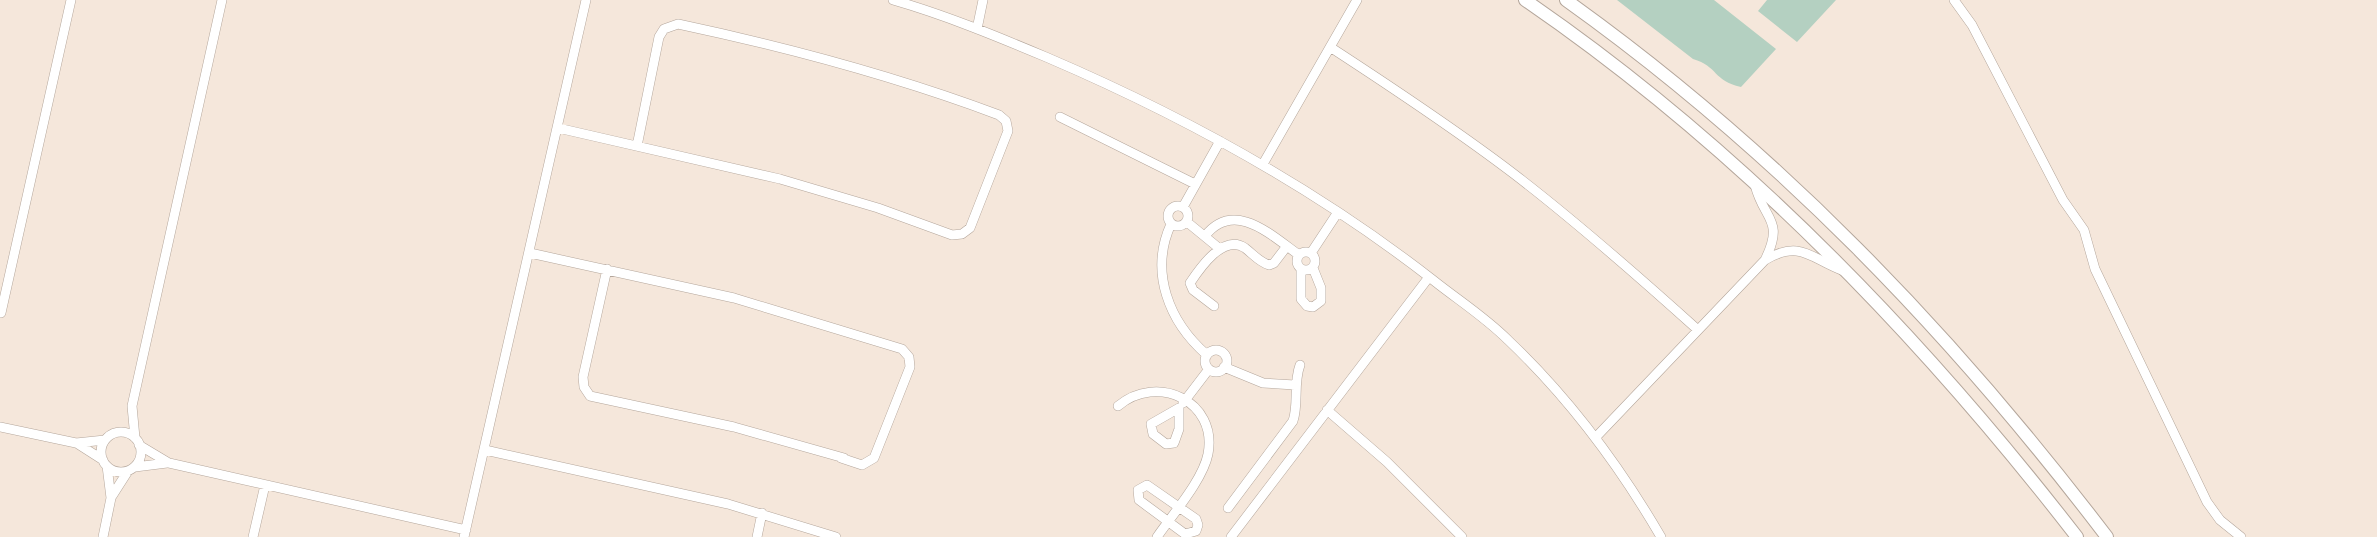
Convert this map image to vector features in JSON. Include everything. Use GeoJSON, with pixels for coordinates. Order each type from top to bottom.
{"type":"FeatureCollection","features":[{"type":"Feature","properties":{"kind":"street"},"geometry":{"type":"LineString","coordinates":[[1,313],[4,277],[71,0]]}},
{"type":"Feature","properties":{"kind":"street"},"geometry":{"type":"LineString","coordinates":[[0,427],[76,443],[105,440],[114,434],[132,406],[222,0]]}},
{"type":"Feature","properties":{"kind":"street"},"geometry":{"type":"LineString","coordinates":[[114,434],[127,434],[169,463],[465,533],[586,0]]}},
{"type":"Feature","properties":{"kind":"street"},"geometry":{"type":"LineString","coordinates":[[893,0],[977,30],[1090,75],[1263,164],[1338,212],[1484,317],[1508,339],[1554,387],[1596,437],[1661,537]]}},
{"type":"Feature","properties":{"kind":"street"},"geometry":{"type":"LineString","coordinates":[[977,30],[983,0]]}},
{"type":"Feature","properties":{"kind":"street"},"geometry":{"type":"LineString","coordinates":[[1263,164],[1357,0]]}},
{"type":"Feature","properties":{"kind":"street"},"geometry":{"type":"LineString","coordinates":[[1525,0],[1631,78],[1755,184],[1849,273],[1968,402],[2077,537]]}},
{"type":"Feature","properties":{"kind":"street"},"geometry":{"type":"LineString","coordinates":[[1566,0],[1707,109],[1843,233],[1987,386],[2107,537]]}},
{"type":"Feature","properties":{"kind":"street"},"geometry":{"type":"LineString","coordinates":[[1954,0],[1972,25],[2063,200],[2084,230],[2095,269],[2207,502],[2220,520],[2241,537]]}},
{"type":"Feature","properties":{"kind":"street"},"geometry":{"type":"LineString","coordinates":[[558,128],[821,190],[952,235],[962,234],[970,228],[1008,131],[1006,121],[999,115],[984,110],[839,63],[693,28],[672,31],[658,47],[637,146]]}},
{"type":"Feature","properties":{"kind":"street"},"geometry":{"type":"LineString","coordinates":[[1330,47],[1416,103],[1513,173],[1601,243],[1698,330]]}},
{"type":"Feature","properties":{"kind":"street"},"geometry":{"type":"LineString","coordinates":[[1060,117],[1195,184]]}},
{"type":"Feature","properties":{"kind":"street"},"geometry":{"type":"LineString","coordinates":[[1183,207],[1220,141]]}},
{"type":"Feature","properties":{"kind":"street"},"geometry":{"type":"LineString","coordinates":[[1755,184],[1774,225],[1773,242],[1765,260]]}},
{"type":"Feature","properties":{"kind":"street"},"geometry":{"type":"LineString","coordinates":[[1183,207],[1173,207],[1168,212],[1171,224],[1161,260],[1165,291],[1178,322],[1207,355]]}},
{"type":"Feature","properties":{"kind":"street"},"geometry":{"type":"LineString","coordinates":[[1183,207],[1187,212],[1187,222]]}},
{"type":"Feature","properties":{"kind":"street"},"geometry":{"type":"LineString","coordinates":[[1311,253],[1338,212]]}},
{"type":"Feature","properties":{"kind":"street"},"geometry":{"type":"LineString","coordinates":[[1204,236],[1218,224],[1242,220],[1254,224],[1299,255]]}},
{"type":"Feature","properties":{"kind":"street"},"geometry":{"type":"LineString","coordinates":[[1171,224],[1178,227],[1187,222]]}},
{"type":"Feature","properties":{"kind":"street"},"geometry":{"type":"LineString","coordinates":[[1187,222],[1220,249]]}},
{"type":"Feature","properties":{"kind":"street"},"geometry":{"type":"LineString","coordinates":[[1214,306],[1192,290],[1190,284],[1220,249],[1230,244],[1241,246],[1269,265],[1274,263],[1287,246]]}},
{"type":"Feature","properties":{"kind":"street"},"geometry":{"type":"LineString","coordinates":[[1596,437],[1765,260],[1782,251],[1796,250],[1810,254],[1849,273]]}},
{"type":"Feature","properties":{"kind":"street"},"geometry":{"type":"LineString","coordinates":[[1299,255],[1305,252],[1311,253]]}},
{"type":"Feature","properties":{"kind":"street"},"geometry":{"type":"LineString","coordinates":[[530,253],[607,269],[769,307],[886,344],[903,359],[906,371],[880,442],[864,458],[840,458],[764,434],[595,398],[587,392],[583,382],[607,269]]}},
{"type":"Feature","properties":{"kind":"street"},"geometry":{"type":"LineString","coordinates":[[1299,255],[1297,264],[1301,269],[1301,299],[1307,306],[1314,307],[1321,301],[1322,295],[1313,268],[1316,262],[1311,253]]}},
{"type":"Feature","properties":{"kind":"street"},"geometry":{"type":"LineString","coordinates":[[1301,269],[1313,268]]}},
{"type":"Feature","properties":{"kind":"street"},"geometry":{"type":"LineString","coordinates":[[1231,537],[1429,277]]}},
{"type":"Feature","properties":{"kind":"street"},"geometry":{"type":"LineString","coordinates":[[1215,350],[1222,352],[1226,358],[1224,367],[1217,372],[1209,369],[1205,361],[1207,355],[1215,350]]}},
{"type":"Feature","properties":{"kind":"street"},"geometry":{"type":"LineString","coordinates":[[1228,508],[1290,426],[1296,410],[1295,385],[1300,365]]}},
{"type":"Feature","properties":{"kind":"street"},"geometry":{"type":"LineString","coordinates":[[1224,367],[1263,383],[1295,385]]}},
{"type":"Feature","properties":{"kind":"street"},"geometry":{"type":"LineString","coordinates":[[1183,404],[1209,369]]}},
{"type":"Feature","properties":{"kind":"street"},"geometry":{"type":"LineString","coordinates":[[1118,406],[1131,396],[1155,391],[1171,393],[1183,404],[1197,411],[1205,425],[1209,449],[1201,472],[1157,537]]}},
{"type":"Feature","properties":{"kind":"street"},"geometry":{"type":"LineString","coordinates":[[111,498],[141,454],[132,406]]}},
{"type":"Feature","properties":{"kind":"street"},"geometry":{"type":"LineString","coordinates":[[1327,410],[1387,462],[1462,537]]}},
{"type":"Feature","properties":{"kind":"street"},"geometry":{"type":"LineString","coordinates":[[103,537],[111,498],[101,450],[105,440]]}},
{"type":"Feature","properties":{"kind":"street"},"geometry":{"type":"LineString","coordinates":[[76,443],[119,472],[169,463]]}},
{"type":"Feature","properties":{"kind":"street"},"geometry":{"type":"LineString","coordinates":[[484,450],[762,513],[836,537]]}},
{"type":"Feature","properties":{"kind":"street"},"geometry":{"type":"LineString","coordinates":[[253,537],[265,485]]}},
{"type":"Feature","properties":{"kind":"street"},"geometry":{"type":"LineString","coordinates":[[1196,531],[1198,525],[1196,519],[1150,486],[1140,488],[1137,495],[1139,500],[1185,534],[1196,531],[1205,537]]}},
{"type":"Feature","properties":{"kind":"street"},"geometry":{"type":"LineString","coordinates":[[757,537],[762,513]]}},
{"type":"Feature","properties":{"kind":"green space"},"geometry":{"type":"Polygon","coordinates":[[[1617,0],[1714,0],[1776,49],[1741,87],[1725,81],[1707,65],[1693,59],[1617,0]]]}},
{"type":"Feature","properties":{"kind":"green space"},"geometry":{"type":"Polygon","coordinates":[[[1767,0],[1836,0],[1797,42],[1758,11],[1767,0]]]}}]}
